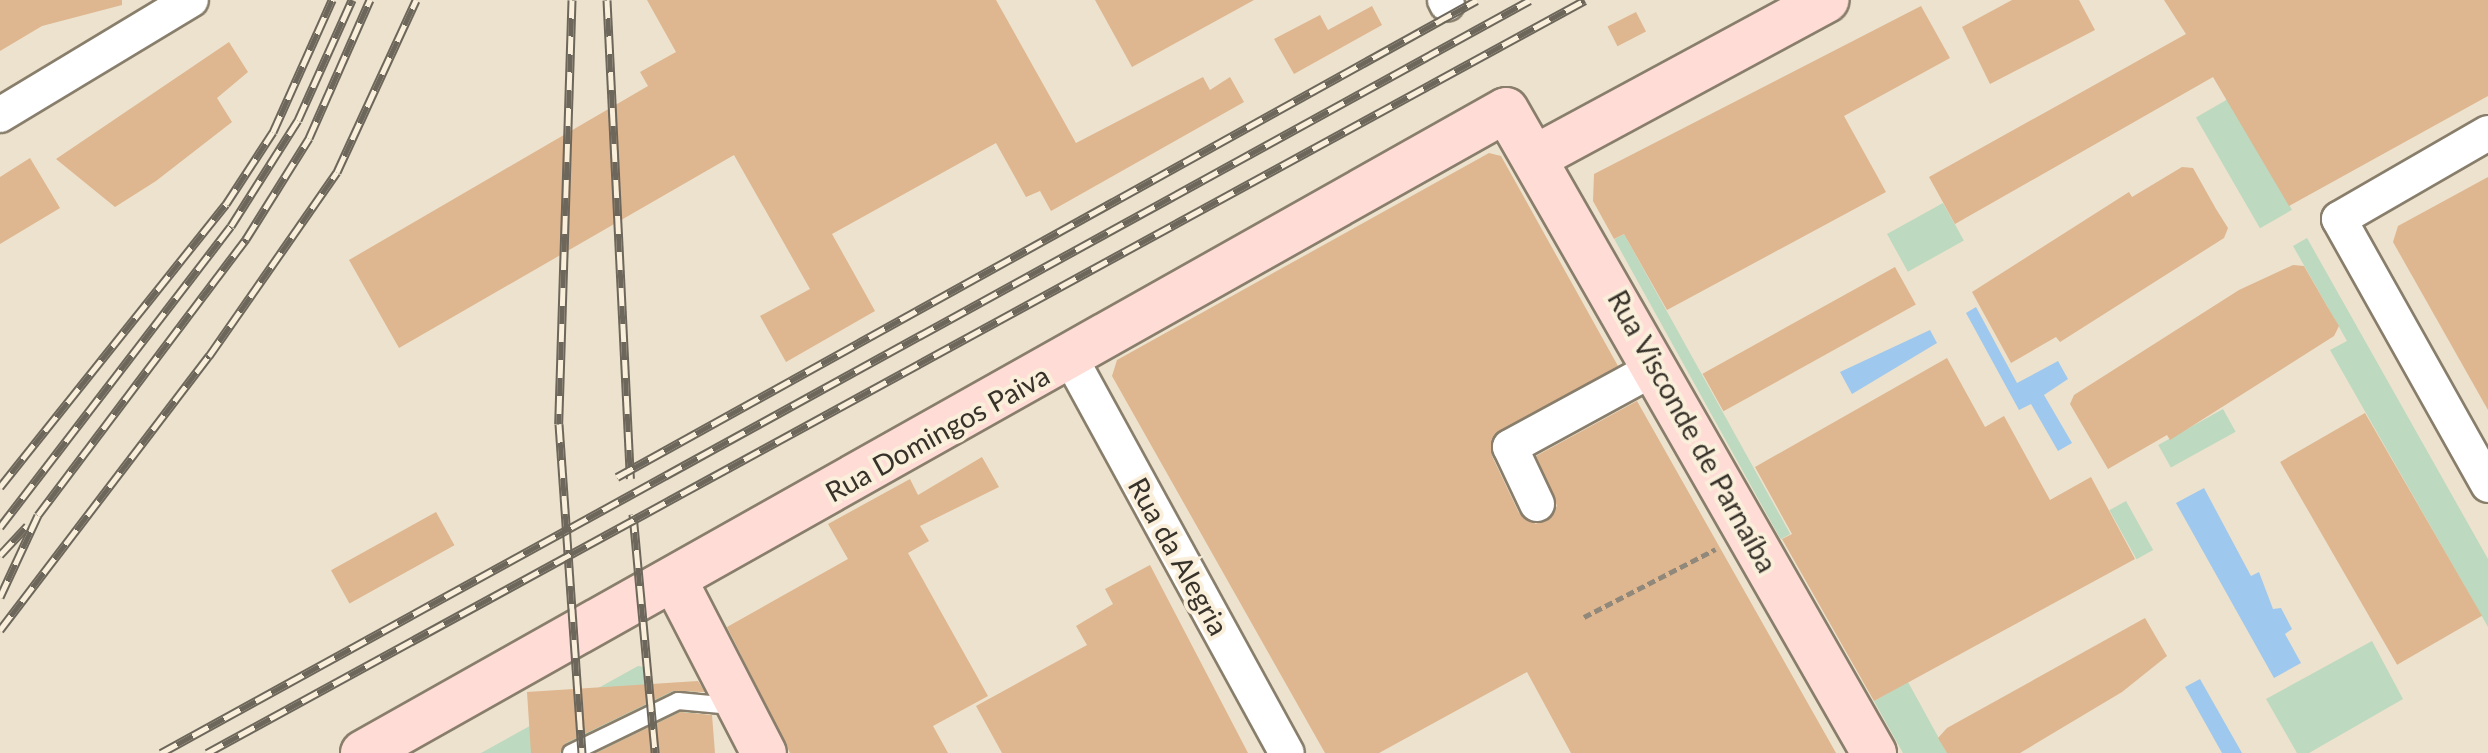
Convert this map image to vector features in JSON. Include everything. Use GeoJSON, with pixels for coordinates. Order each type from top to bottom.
{"type":"FeatureCollection","features":[{"type":"Feature","properties":{"kind":"street"},"geometry":{"type":"LineString","coordinates":[[0,115],[191,0]]}},
{"type":"Feature","properties":{"kind":"street"},"geometry":{"type":"LineString","coordinates":[[1538,156],[1826,0]]}},
{"type":"Feature","properties":{"kind":"street","name":"Rua Visconde de Parnaíba"},"geometry":{"type":"LineString","coordinates":[[1509,110],[1538,156],[1874,753]]}},
{"type":"Feature","properties":{"kind":"street","name":"Rua Domingos Paiva"},"geometry":{"type":"LineString","coordinates":[[363,753],[1071,359],[1509,110]]}},
{"type":"Feature","properties":{"kind":"street"},"geometry":{"type":"LineString","coordinates":[[2488,133],[2339,219],[2488,485]]}},
{"type":"Feature","properties":{"kind":"street","name":"Rua da Alegria"},"geometry":{"type":"LineString","coordinates":[[1071,359],[1287,753]]}},
{"type":"Feature","properties":{"kind":"street"},"geometry":{"type":"LineString","coordinates":[[1537,504],[1510,447],[1657,367]]}},
{"type":"Feature","properties":{"kind":"street"},"geometry":{"type":"LineString","coordinates":[[674,579],[764,753]]}},
{"type":"Feature","properties":{"kind":"lane"},"geometry":{"type":"LineString","coordinates":[[571,753],[678,701],[741,708]]}},
{"type":"Feature","properties":{"kind":"path"},"geometry":{"type":"LineString","coordinates":[[1584,617],[1749,532]]}},
{"type":"Feature","properties":{"kind":"green space"},"geometry":{"type":"Polygon","coordinates":[[[2228,99],[2292,210],[2260,228],[2196,118],[2228,99]]]}},
{"type":"Feature","properties":{"kind":"green space"},"geometry":{"type":"Polygon","coordinates":[[[1943,203],[1964,241],[1908,272],[1887,234],[1943,203]]]}},
{"type":"Feature","properties":{"kind":"green space"},"geometry":{"type":"Polygon","coordinates":[[[1624,234],[1790,534],[1781,539],[1614,239],[1624,234]]]}},
{"type":"Feature","properties":{"kind":"green space"},"geometry":{"type":"Polygon","coordinates":[[[2307,238],[2488,559],[2488,627],[2330,350],[2347,341],[2293,246],[2307,238]]]}},
{"type":"Feature","properties":{"kind":"green space"},"geometry":{"type":"Polygon","coordinates":[[[2223,409],[2236,432],[2171,468],[2158,445],[2223,409]]]}},
{"type":"Feature","properties":{"kind":"green space"},"geometry":{"type":"Polygon","coordinates":[[[2126,501],[2153,550],[2137,559],[2109,510],[2126,501]]]}},
{"type":"Feature","properties":{"kind":"green space"},"geometry":{"type":"Polygon","coordinates":[[[2372,641],[2403,699],[2309,753],[2297,753],[2266,699],[2372,641]]]}},
{"type":"Feature","properties":{"kind":"green space"},"geometry":{"type":"Polygon","coordinates":[[[638,666],[651,668],[647,688],[695,686],[699,753],[481,753],[638,666]]]}},
{"type":"Feature","properties":{"kind":"green space"},"geometry":{"type":"Polygon","coordinates":[[[1908,682],[1947,753],[1903,753],[1874,701],[1908,682]]]}},
{"type":"Feature","properties":{"kind":"water"},"geometry":{"type":"Polygon","coordinates":[[[1976,307],[2017,383],[2058,361],[2068,379],[2044,395],[2072,443],[2058,451],[2031,404],[2019,410],[1966,313],[1976,307]]]}},
{"type":"Feature","properties":{"kind":"water"},"geometry":{"type":"Polygon","coordinates":[[[1930,330],[1937,343],[1852,394],[1840,372],[1930,330]]]}},
{"type":"Feature","properties":{"kind":"water"},"geometry":{"type":"Polygon","coordinates":[[[2204,488],[2251,576],[2259,572],[2273,609],[2281,608],[2292,629],[2285,634],[2301,663],[2274,678],[2176,503],[2204,488]]]}},
{"type":"Feature","properties":{"kind":"water"},"geometry":{"type":"Polygon","coordinates":[[[2200,679],[2242,753],[2222,753],[2185,687],[2200,679]]]}},
{"type":"Feature","properties":{"kind":"building"},"geometry":{"type":"Polygon","coordinates":[[[0,0],[122,0],[122,5],[42,26],[0,51],[0,0]]]}},
{"type":"Feature","properties":{"kind":"building"},"geometry":{"type":"Polygon","coordinates":[[[647,0],[996,0],[1076,143],[1203,77],[1210,90],[1230,77],[1244,102],[1051,211],[1040,191],[1026,197],[996,143],[832,234],[875,311],[786,362],[760,316],[810,289],[734,155],[399,348],[349,260],[648,86],[640,72],[676,52],[647,0]]]}},
{"type":"Feature","properties":{"kind":"building"},"geometry":{"type":"Polygon","coordinates":[[[1095,0],[1254,0],[1132,67],[1095,0]]]}},
{"type":"Feature","properties":{"kind":"building"},"geometry":{"type":"Polygon","coordinates":[[[2012,0],[2079,0],[2095,30],[1990,84],[1962,27],[2012,0]]]}},
{"type":"Feature","properties":{"kind":"building"},"geometry":{"type":"Polygon","coordinates":[[[2164,0],[2488,0],[2488,96],[2289,206],[2213,77],[1955,224],[1929,177],[2186,34],[2164,0]]]}},
{"type":"Feature","properties":{"kind":"building"},"geometry":{"type":"Polygon","coordinates":[[[1372,6],[1382,25],[1294,74],[1274,39],[1320,15],[1328,30],[1372,6]]]}},
{"type":"Feature","properties":{"kind":"building"},"geometry":{"type":"Polygon","coordinates":[[[1921,6],[1950,58],[1844,116],[1886,192],[1667,310],[1624,234],[1614,239],[1593,201],[1594,174],[1921,6]]]}},
{"type":"Feature","properties":{"kind":"building"},"geometry":{"type":"Polygon","coordinates":[[[1636,12],[1646,32],[1617,46],[1607,27],[1636,12]]]}},
{"type":"Feature","properties":{"kind":"building"},"geometry":{"type":"Polygon","coordinates":[[[229,42],[248,72],[217,98],[232,122],[156,181],[115,207],[56,159],[229,42]]]}},
{"type":"Feature","properties":{"kind":"building"},"geometry":{"type":"Polygon","coordinates":[[[1489,153],[1501,156],[1618,366],[1494,436],[1492,456],[1519,513],[1536,524],[1557,506],[1536,456],[1637,401],[1836,753],[1571,753],[1527,672],[1379,753],[1325,753],[1112,376],[1117,360],[1489,153]]]}},
{"type":"Feature","properties":{"kind":"building"},"geometry":{"type":"Polygon","coordinates":[[[30,158],[60,208],[0,244],[0,177],[30,158]]]}},
{"type":"Feature","properties":{"kind":"building"},"geometry":{"type":"Polygon","coordinates":[[[2182,167],[2193,168],[2228,228],[2224,238],[2060,342],[2056,337],[2011,363],[1972,292],[2129,192],[2132,197],[2182,167]]]}},
{"type":"Feature","properties":{"kind":"building"},"geometry":{"type":"Polygon","coordinates":[[[2488,177],[2488,410],[2393,242],[2398,226],[2488,177]]]}},
{"type":"Feature","properties":{"kind":"building"},"geometry":{"type":"Polygon","coordinates":[[[2293,265],[2304,266],[2339,326],[2334,336],[2170,440],[2167,435],[2108,469],[2070,404],[2074,395],[2239,290],[2293,265]]]}},
{"type":"Feature","properties":{"kind":"building"},"geometry":{"type":"Polygon","coordinates":[[[1895,267],[1916,305],[1723,411],[1703,374],[1895,267]]]}},
{"type":"Feature","properties":{"kind":"building"},"geometry":{"type":"Polygon","coordinates":[[[1947,358],[1985,427],[2004,416],[2050,500],[2091,477],[2135,559],[1874,701],[1782,539],[1792,534],[1755,467],[1947,358]]]}},
{"type":"Feature","properties":{"kind":"building"},"geometry":{"type":"Polygon","coordinates":[[[2365,413],[2482,616],[2397,665],[2280,462],[2365,413]]]}},
{"type":"Feature","properties":{"kind":"building"},"geometry":{"type":"Polygon","coordinates":[[[982,457],[999,487],[920,526],[929,541],[908,553],[988,696],[933,726],[948,753],[790,753],[727,627],[848,559],[828,524],[910,479],[918,495],[982,457]]]}},
{"type":"Feature","properties":{"kind":"building"},"geometry":{"type":"Polygon","coordinates":[[[436,512],[454,545],[349,603],[331,570],[436,512]]]}},
{"type":"Feature","properties":{"kind":"building"},"geometry":{"type":"Polygon","coordinates":[[[1150,565],[1248,753],[1002,753],[976,706],[1087,645],[1076,626],[1113,604],[1105,589],[1150,565]]]}},
{"type":"Feature","properties":{"kind":"building"},"geometry":{"type":"Polygon","coordinates":[[[2145,618],[2167,656],[2122,692],[2020,753],[1947,753],[1938,738],[1947,728],[2145,618]]]}},
{"type":"Feature","properties":{"kind":"building"},"geometry":{"type":"Polygon","coordinates":[[[698,681],[705,692],[673,691],[566,743],[560,753],[531,753],[527,692],[698,681]]]}},
{"type":"Feature","properties":{"kind":"building"},"geometry":{"type":"Polygon","coordinates":[[[680,712],[712,715],[715,753],[596,753],[680,712]]]}},
{"type":"Feature","properties":{"kind":"railway"},"geometry":{"type":"LineString","coordinates":[[0,487],[226,204],[273,132],[332,0]]}},
{"type":"Feature","properties":{"kind":"railway"},"geometry":{"type":"LineString","coordinates":[[0,527],[231,226],[298,120],[352,0]]}},
{"type":"Feature","properties":{"kind":"railway"},"geometry":{"type":"LineString","coordinates":[[0,597],[38,515],[246,239],[309,138],[370,0]]}},
{"type":"Feature","properties":{"kind":"railway"},"geometry":{"type":"LineString","coordinates":[[0,630],[209,356],[337,172],[416,0]]}},
{"type":"Feature","properties":{"kind":"railway"},"geometry":{"type":"LineString","coordinates":[[572,0],[559,424],[582,753]]}},
{"type":"Feature","properties":{"kind":"railway"},"geometry":{"type":"LineString","coordinates":[[607,0],[630,478]]}},
{"type":"Feature","properties":{"kind":"railway"},"geometry":{"type":"LineString","coordinates":[[617,477],[1477,0]]}},
{"type":"Feature","properties":{"kind":"railway"},"geometry":{"type":"LineString","coordinates":[[161,753],[1530,0]]}},
{"type":"Feature","properties":{"kind":"railway"},"geometry":{"type":"LineString","coordinates":[[207,753],[1585,0]]}},
{"type":"Feature","properties":{"kind":"railway"},"geometry":{"type":"LineString","coordinates":[[633,514],[655,753]]}},
{"type":"Feature","properties":{"kind":"railway"},"geometry":{"type":"LineString","coordinates":[[0,555],[27,526]]}}]}
